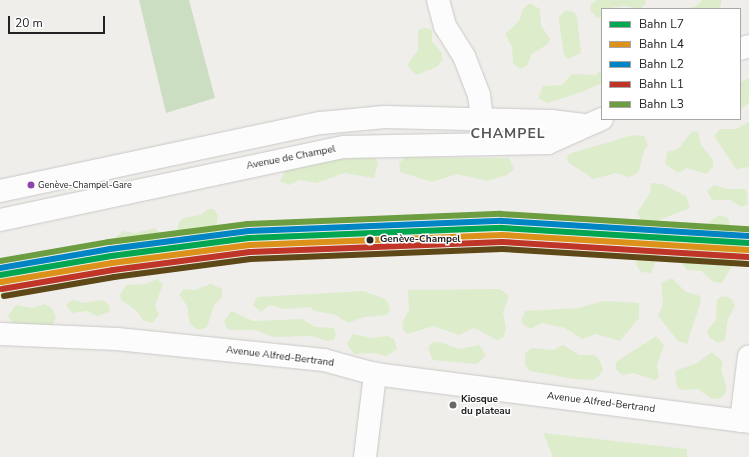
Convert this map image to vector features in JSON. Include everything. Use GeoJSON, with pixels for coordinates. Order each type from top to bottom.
{"type":"FeatureCollection","features":[{"type":"Feature","properties":{"kind":"street"},"geometry":{"type":"LineString","coordinates":[[438,0],[446,26],[472,74],[484,120],[483,145]]}},
{"type":"Feature","properties":{"kind":"street","name":"Avenue de Champel"},"geometry":{"type":"LineString","coordinates":[[0,191],[321,123],[385,117],[592,122]]}},
{"type":"Feature","properties":{"kind":"street","name":"Avenue de Champel"},"geometry":{"type":"LineString","coordinates":[[0,220],[344,148],[548,143],[592,122]]}},
{"type":"Feature","properties":{"kind":"street","name":"Avenue Alfred-Bertrand"},"geometry":{"type":"LineString","coordinates":[[0,334],[60,334],[324,360],[375,374],[738,421]]}},
{"type":"Feature","properties":{"kind":"street"},"geometry":{"type":"LineString","coordinates":[[738,421],[749,356]]}},
{"type":"Feature","properties":{"kind":"street"},"geometry":{"type":"LineString","coordinates":[[365,457],[375,374]]}},
{"type":"Feature","properties":{"kind":"green space"},"geometry":{"type":"Polygon","coordinates":[[[139,0],[189,0],[215,98],[166,113],[139,0]]]}},
{"type":"Feature","properties":{"kind":"green space"},"geometry":{"type":"Polygon","coordinates":[[[597,0],[645,0],[646,3],[641,8],[625,6],[601,8],[601,17],[597,18],[590,10],[591,4],[597,0]]]}},
{"type":"Feature","properties":{"kind":"green space"},"geometry":{"type":"Polygon","coordinates":[[[702,0],[721,0],[721,5],[719,8],[688,8],[696,6],[702,0]]]}},
{"type":"Feature","properties":{"kind":"green space"},"geometry":{"type":"Polygon","coordinates":[[[530,3],[540,9],[541,25],[550,39],[548,44],[532,54],[527,66],[520,69],[513,63],[512,47],[505,34],[519,21],[523,9],[530,3]]]}},
{"type":"Feature","properties":{"kind":"green space"},"geometry":{"type":"Polygon","coordinates":[[[566,10],[574,12],[577,17],[581,53],[568,59],[564,55],[559,22],[559,17],[566,10]]]}},
{"type":"Feature","properties":{"kind":"green space"},"geometry":{"type":"Polygon","coordinates":[[[425,28],[432,30],[432,41],[441,52],[443,59],[437,67],[416,75],[407,65],[418,50],[418,30],[425,28]]]}},
{"type":"Feature","properties":{"kind":"green space"},"geometry":{"type":"Polygon","coordinates":[[[601,71],[601,83],[582,92],[548,103],[538,98],[543,86],[562,85],[572,74],[595,75],[601,71]]]}},
{"type":"Feature","properties":{"kind":"green space"},"geometry":{"type":"Polygon","coordinates":[[[749,78],[749,103],[741,109],[741,82],[749,78]]]}},
{"type":"Feature","properties":{"kind":"green space"},"geometry":{"type":"Polygon","coordinates":[[[749,122],[749,167],[736,169],[714,136],[720,129],[736,129],[749,122]]]}},
{"type":"Feature","properties":{"kind":"green space"},"geometry":{"type":"Polygon","coordinates":[[[692,131],[698,132],[701,145],[713,160],[713,166],[707,174],[687,168],[678,173],[665,164],[667,152],[678,149],[692,131]]]}},
{"type":"Feature","properties":{"kind":"green space"},"geometry":{"type":"Polygon","coordinates":[[[633,135],[644,136],[648,145],[644,151],[639,171],[635,175],[628,177],[616,173],[593,179],[568,162],[567,156],[572,153],[633,135]]]}},
{"type":"Feature","properties":{"kind":"green space"},"geometry":{"type":"Polygon","coordinates":[[[375,157],[378,164],[374,178],[344,173],[317,183],[299,180],[289,185],[280,181],[286,170],[336,159],[375,157]]]}},
{"type":"Feature","properties":{"kind":"green space"},"geometry":{"type":"Polygon","coordinates":[[[405,157],[509,158],[514,169],[507,175],[487,181],[457,174],[432,182],[400,172],[399,163],[405,157]]]}},
{"type":"Feature","properties":{"kind":"green space"},"geometry":{"type":"Polygon","coordinates":[[[651,183],[662,184],[686,196],[690,208],[649,224],[642,222],[637,213],[650,193],[651,183]]]}},
{"type":"Feature","properties":{"kind":"green space"},"geometry":{"type":"Polygon","coordinates":[[[714,185],[727,189],[746,189],[748,204],[741,207],[730,200],[712,200],[707,191],[714,185]]]}},
{"type":"Feature","properties":{"kind":"green space"},"geometry":{"type":"Polygon","coordinates":[[[209,209],[214,209],[218,215],[216,229],[221,240],[221,246],[214,252],[205,249],[200,240],[177,230],[179,221],[184,218],[200,215],[209,209]]]}},
{"type":"Feature","properties":{"kind":"green space"},"geometry":{"type":"Polygon","coordinates":[[[719,215],[728,218],[730,228],[746,250],[745,256],[732,266],[722,283],[714,282],[701,271],[687,270],[679,260],[688,245],[688,231],[691,227],[703,227],[719,215]]]}},
{"type":"Feature","properties":{"kind":"green space"},"geometry":{"type":"Polygon","coordinates":[[[155,228],[160,235],[158,244],[150,249],[143,268],[132,272],[125,266],[126,257],[116,237],[123,231],[135,233],[155,228]]]}},
{"type":"Feature","properties":{"kind":"green space"},"geometry":{"type":"Polygon","coordinates":[[[662,231],[669,235],[670,245],[659,251],[651,273],[641,272],[636,264],[638,259],[647,251],[655,233],[662,231]]]}},
{"type":"Feature","properties":{"kind":"green space"},"geometry":{"type":"Polygon","coordinates":[[[0,270],[8,275],[10,284],[0,296],[0,270]]]}},
{"type":"Feature","properties":{"kind":"green space"},"geometry":{"type":"Polygon","coordinates":[[[672,278],[686,292],[700,296],[701,301],[687,344],[678,341],[658,316],[663,304],[661,283],[672,278]]]}},
{"type":"Feature","properties":{"kind":"green space"},"geometry":{"type":"Polygon","coordinates":[[[158,279],[163,285],[155,305],[159,315],[152,323],[143,320],[136,310],[121,300],[120,295],[126,285],[145,284],[158,279]]]}},
{"type":"Feature","properties":{"kind":"green space"},"geometry":{"type":"Polygon","coordinates":[[[211,284],[222,289],[222,297],[214,305],[207,327],[198,330],[190,324],[187,306],[179,294],[184,289],[195,290],[211,284]]]}},
{"type":"Feature","properties":{"kind":"green space"},"geometry":{"type":"Polygon","coordinates":[[[500,289],[509,296],[503,312],[506,329],[503,338],[497,340],[474,328],[459,335],[433,326],[408,334],[403,330],[402,324],[409,309],[408,290],[500,289]]]}},
{"type":"Feature","properties":{"kind":"green space"},"geometry":{"type":"Polygon","coordinates":[[[364,291],[387,300],[390,310],[387,315],[364,317],[348,323],[336,315],[315,311],[310,307],[284,309],[270,305],[261,312],[253,305],[257,297],[364,291]]]}},
{"type":"Feature","properties":{"kind":"green space"},"geometry":{"type":"Polygon","coordinates":[[[722,296],[731,298],[735,306],[728,319],[725,340],[718,343],[710,338],[707,331],[716,320],[717,300],[722,296]]]}},
{"type":"Feature","properties":{"kind":"green space"},"geometry":{"type":"Polygon","coordinates":[[[73,299],[82,303],[103,300],[109,305],[110,312],[97,316],[87,311],[72,313],[66,305],[73,299]]]}},
{"type":"Feature","properties":{"kind":"green space"},"geometry":{"type":"Polygon","coordinates":[[[604,301],[639,303],[639,318],[620,341],[595,334],[582,339],[565,328],[542,323],[530,329],[521,322],[525,311],[578,308],[604,301]]]}},
{"type":"Feature","properties":{"kind":"green space"},"geometry":{"type":"Polygon","coordinates":[[[44,304],[52,308],[56,317],[53,325],[47,327],[13,324],[8,316],[16,305],[33,308],[44,304]]]}},
{"type":"Feature","properties":{"kind":"green space"},"geometry":{"type":"Polygon","coordinates":[[[231,311],[253,321],[302,319],[315,327],[334,328],[336,334],[334,340],[327,341],[312,336],[273,337],[256,330],[228,330],[224,321],[231,311]]]}},
{"type":"Feature","properties":{"kind":"green space"},"geometry":{"type":"Polygon","coordinates":[[[353,334],[371,338],[388,336],[394,339],[397,349],[386,356],[374,353],[354,354],[347,344],[353,334]]]}},
{"type":"Feature","properties":{"kind":"green space"},"geometry":{"type":"Polygon","coordinates":[[[656,336],[664,345],[657,365],[659,377],[655,380],[634,373],[622,375],[616,369],[616,362],[656,336]]]}},
{"type":"Feature","properties":{"kind":"green space"},"geometry":{"type":"Polygon","coordinates":[[[440,342],[459,349],[479,345],[486,355],[477,364],[433,360],[428,349],[431,343],[440,342]]]}},
{"type":"Feature","properties":{"kind":"green space"},"geometry":{"type":"Polygon","coordinates":[[[563,345],[579,355],[594,355],[599,359],[603,369],[599,376],[593,380],[574,379],[530,371],[525,365],[525,353],[532,348],[553,350],[563,345]]]}},
{"type":"Feature","properties":{"kind":"green space"},"geometry":{"type":"Polygon","coordinates":[[[712,352],[723,362],[721,371],[727,387],[725,394],[719,399],[710,398],[698,389],[683,390],[677,387],[675,371],[697,363],[712,352]]]}},
{"type":"Feature","properties":{"kind":"green space"},"geometry":{"type":"Polygon","coordinates":[[[543,433],[687,449],[687,457],[553,457],[543,433]]]}},
{"type":"Feature","properties":{"kind":"rail line","name":"L3"},"geometry":{"type":"LineString","coordinates":[[0,261],[109,242],[248,224],[501,214],[749,229]]}},
{"type":"Feature","properties":{"kind":"rail line","name":"L2"},"geometry":{"type":"LineString","coordinates":[[0,268],[110,249],[249,231],[502,221],[749,236]]}},
{"type":"Feature","properties":{"kind":"rail line","name":"L7"},"geometry":{"type":"LineString","coordinates":[[0,275],[111,256],[249,238],[502,228],[749,243]]}},
{"type":"Feature","properties":{"kind":"rail line","name":"L4"},"geometry":{"type":"LineString","coordinates":[[1,282],[112,263],[250,245],[502,235],[749,250]]}},
{"type":"Feature","properties":{"kind":"rail line","name":"L1"},"geometry":{"type":"LineString","coordinates":[[2,289],[113,270],[250,252],[502,242],[748,257]]}},
{"type":"Feature","properties":{"kind":"transit line"},"geometry":{"type":"LineString","coordinates":[[4,296],[114,277],[251,259],[502,249],[748,264]]}},
{"type":"Feature","properties":{"kind":"place","name":"Genève-Champel-Gare"},"geometry":{"type":"Point","coordinates":[31,185]}},
{"type":"Feature","properties":{"kind":"place","name":"Genève-Champel"},"geometry":{"type":"Point","coordinates":[370,240]}},
{"type":"Feature","properties":{"kind":"place","name":"Kiosque du plateau"},"geometry":{"type":"Point","coordinates":[453,405]}},
{"type":"Feature","properties":{"kind":"district","name":"CHAMPEL"},"geometry":{"type":"Point","coordinates":[508,134]}}]}
